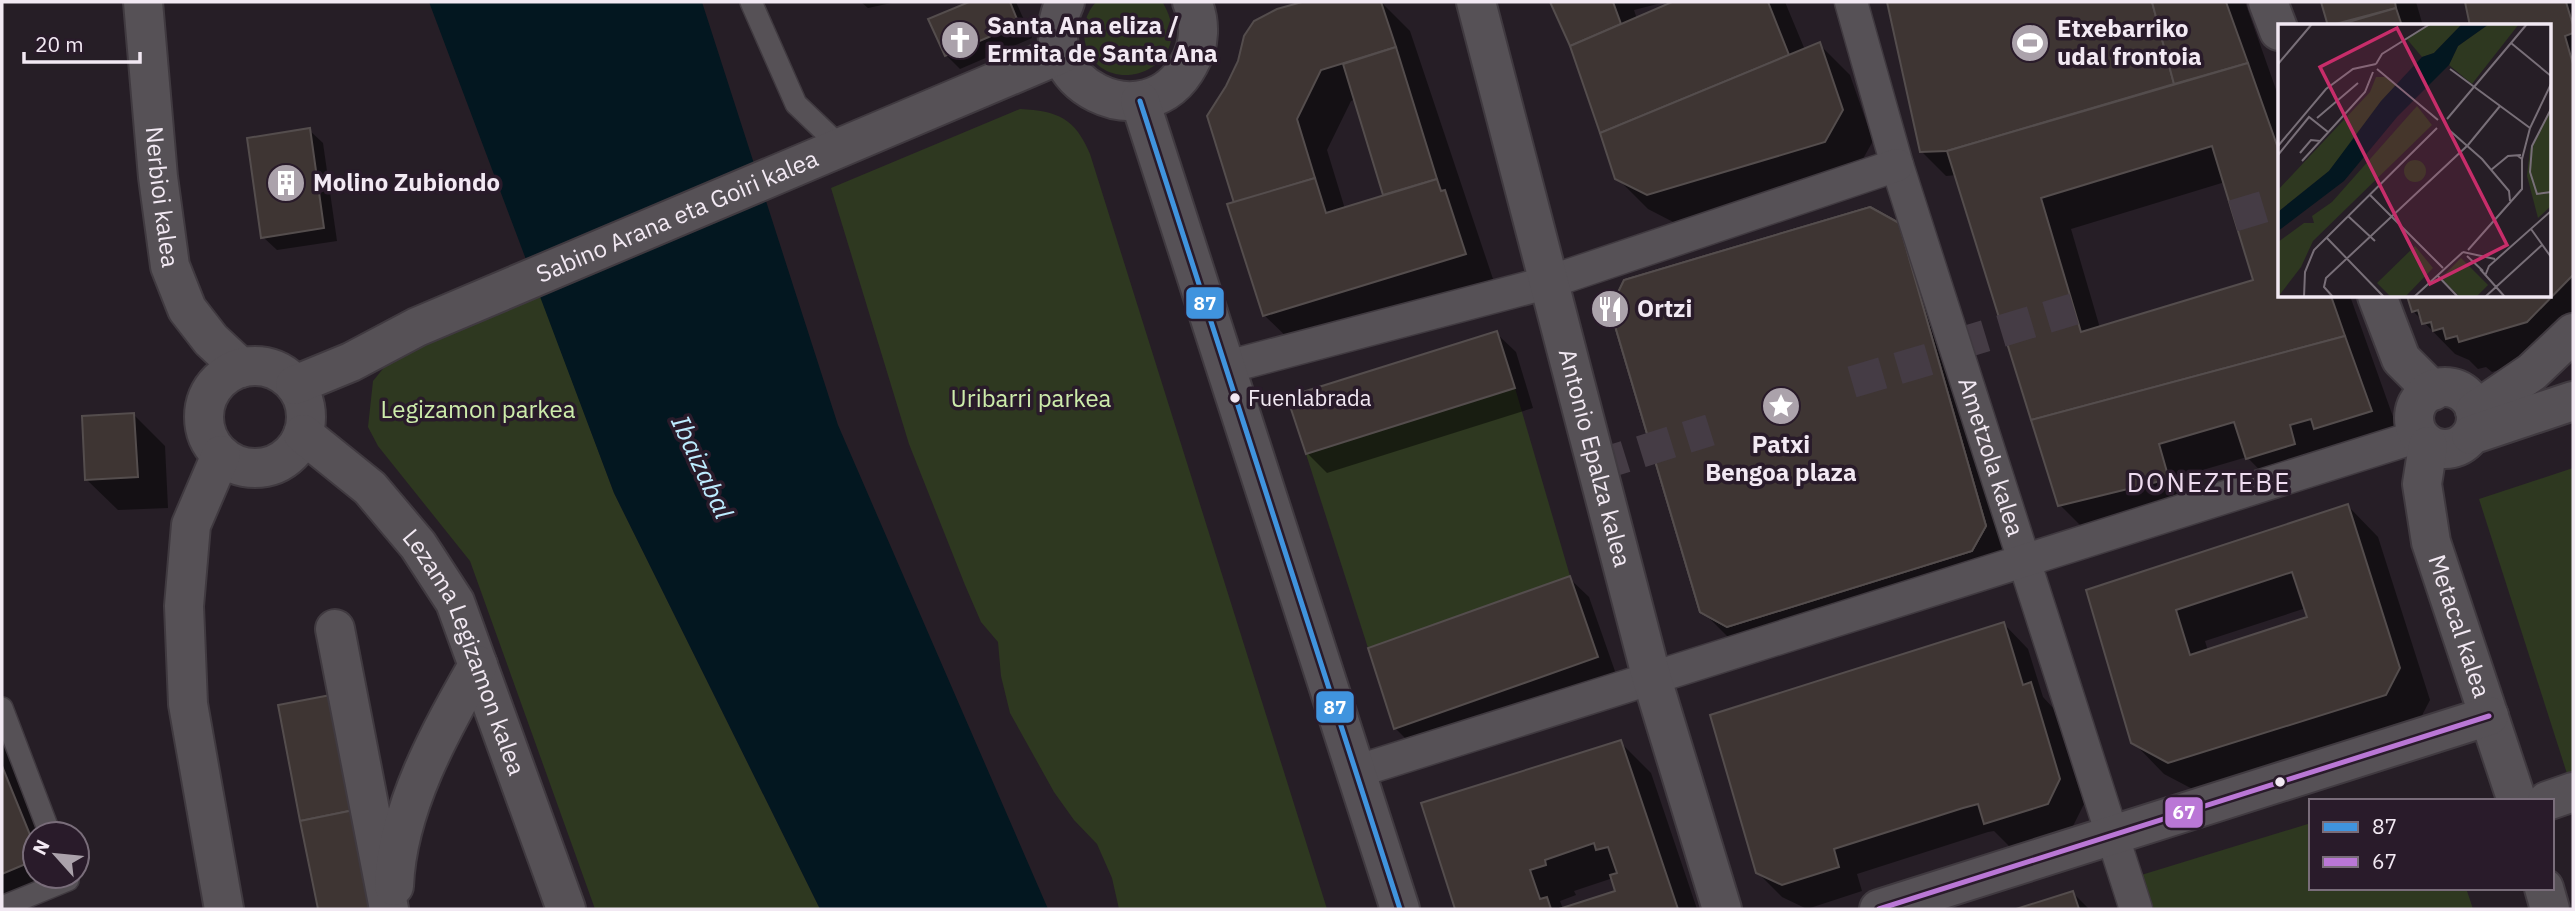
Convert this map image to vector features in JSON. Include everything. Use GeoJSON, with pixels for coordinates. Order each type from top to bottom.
{"type":"FeatureCollection","features":[{"type":"Feature","properties":{"kind":"street","name":"Nerbioi kalea"},"geometry":{"type":"LineString","coordinates":[[143,2],[158,177],[170,266],[187,309],[211,340],[241,368]]}},
{"type":"Feature","properties":{"kind":"street"},"geometry":{"type":"LineString","coordinates":[[1065,2],[1058,33],[1061,54],[1073,76],[1092,92],[1115,101],[1140,101],[1164,93],[1183,76],[1195,54],[1199,29],[1195,3]]}},
{"type":"Feature","properties":{"kind":"street","name":"Antonio Epalza kalea"},"geometry":{"type":"LineString","coordinates":[[1476,2],[1546,283],[1652,679],[1722,909]]}},
{"type":"Feature","properties":{"kind":"street","name":"Ametzola kalea"},"geometry":{"type":"LineString","coordinates":[[1851,2],[1897,165],[2136,909]]}},
{"type":"Feature","properties":{"kind":"street"},"geometry":{"type":"LineString","coordinates":[[2269,2],[2278,28]]}},
{"type":"Feature","properties":{"kind":"street","name":"Sabino Arana eta Goiri kalea"},"geometry":{"type":"LineString","coordinates":[[295,385],[351,362],[417,327],[1061,54]]}},
{"type":"Feature","properties":{"kind":"street"},"geometry":{"type":"LineString","coordinates":[[1140,101],[1400,909]]}},
{"type":"Feature","properties":{"kind":"street"},"geometry":{"type":"LineString","coordinates":[[1227,367],[1546,283],[1897,165]]}},
{"type":"Feature","properties":{"kind":"street"},"geometry":{"type":"LineString","coordinates":[[2378,298],[2400,359],[2433,390]]}},
{"type":"Feature","properties":{"kind":"street"},"geometry":{"type":"LineString","coordinates":[[2473,423],[2468,396],[2449,387],[2433,390],[2423,397],[2414,418],[2415,428],[2425,442],[2436,449],[2455,448],[2473,423],[2573,333]]}},
{"type":"Feature","properties":{"kind":"street"},"geometry":{"type":"LineString","coordinates":[[241,368],[270,368],[295,385],[305,408],[303,434],[295,448],[283,460],[268,467],[243,466],[221,455],[211,443],[204,412],[216,384],[241,368]]}},
{"type":"Feature","properties":{"kind":"street"},"geometry":{"type":"LineString","coordinates":[[2473,423],[2573,401]]}},
{"type":"Feature","properties":{"kind":"street","name":"Lezama Legizamon kalea"},"geometry":{"type":"LineString","coordinates":[[303,434],[370,488],[418,545],[455,602],[566,909]]}},
{"type":"Feature","properties":{"kind":"street"},"geometry":{"type":"LineString","coordinates":[[1357,771],[1652,679],[2023,558],[2403,441],[2425,442]]}},
{"type":"Feature","properties":{"kind":"street","name":"Metacal kalea"},"geometry":{"type":"LineString","coordinates":[[2425,442],[2422,484],[2431,542],[2516,799]]}},
{"type":"Feature","properties":{"kind":"street"},"geometry":{"type":"LineString","coordinates":[[221,455],[191,525],[184,606],[188,704],[224,909]]}},
{"type":"Feature","properties":{"kind":"street"},"geometry":{"type":"LineString","coordinates":[[335,629],[391,909]]}},
{"type":"Feature","properties":{"kind":"street"},"geometry":{"type":"LineString","coordinates":[[391,909],[395,867],[420,781],[438,738],[478,665]]}},
{"type":"Feature","properties":{"kind":"street"},"geometry":{"type":"LineString","coordinates":[[1879,909],[2489,716]]}},
{"type":"Feature","properties":{"kind":"street"},"geometry":{"type":"LineString","coordinates":[[2553,799],[2573,792]]}},
{"type":"Feature","properties":{"kind":"street"},"geometry":{"type":"LineString","coordinates":[[2545,890],[2550,909]]}},
{"type":"Feature","properties":{"kind":"lane"},"geometry":{"type":"LineString","coordinates":[[751,2],[796,104],[842,148]]}},
{"type":"Feature","properties":{"kind":"lane"},"geometry":{"type":"LineString","coordinates":[[2,708],[45,820]]}},
{"type":"Feature","properties":{"kind":"lane"},"geometry":{"type":"LineString","coordinates":[[2,907],[44,890]]}},
{"type":"Feature","properties":{"kind":"green space"},"geometry":{"type":"Polygon","coordinates":[[[1096,2],[1163,3],[1171,26],[1169,46],[1159,61],[1144,71],[1127,75],[1109,72],[1094,61],[1085,42],[1084,31],[1087,16],[1096,2]]]}},
{"type":"Feature","properties":{"kind":"green space","name":"Uribarri parkea"},"geometry":{"type":"Polygon","coordinates":[[[1020,109],[1045,112],[1064,119],[1078,132],[1090,154],[1327,909],[1119,909],[1112,878],[1097,844],[1074,820],[1054,792],[1010,713],[1001,676],[998,642],[981,622],[909,444],[831,188],[1020,109]]]}},
{"type":"Feature","properties":{"kind":"green space","name":"Legizamon parkea"},"geometry":{"type":"Polygon","coordinates":[[[536,284],[614,493],[820,909],[595,909],[470,561],[378,446],[368,427],[373,381],[417,327],[536,284]]]}},
{"type":"Feature","properties":{"kind":"green space"},"geometry":{"type":"Polygon","coordinates":[[[1515,388],[1570,576],[1368,648],[1306,454],[1515,388]]]}},
{"type":"Feature","properties":{"kind":"green space"},"geometry":{"type":"Polygon","coordinates":[[[2573,468],[2573,781],[2570,783],[2479,499],[2573,468]]]}},
{"type":"Feature","properties":{"kind":"green space"},"geometry":{"type":"Polygon","coordinates":[[[2309,824],[2309,890],[2467,890],[2473,909],[2149,909],[2138,876],[2309,824]]]}},
{"type":"Feature","properties":{"kind":"water","name":"Ibaizabal"},"geometry":{"type":"Polygon","coordinates":[[[429,2],[702,2],[838,425],[1048,909],[820,909],[614,493],[429,2]]]}},
{"type":"Feature","properties":{"kind":"building","name":"Santa Ana eliza / Ermita de Santa Ana"},"geometry":{"type":"Polygon","coordinates":[[[969,2],[1010,2],[1019,24],[945,56],[928,19],[969,2]]]}},
{"type":"Feature","properties":{"kind":"building"},"geometry":{"type":"Polygon","coordinates":[[[1302,2],[1381,2],[1396,47],[1321,70],[1297,119],[1315,178],[1234,203],[1207,116],[1226,86],[1238,61],[1244,36],[1254,21],[1277,9],[1302,2]]]}},
{"type":"Feature","properties":{"kind":"building"},"geometry":{"type":"Polygon","coordinates":[[[1550,2],[1613,2],[1621,24],[1570,46],[1550,2]]]}},
{"type":"Feature","properties":{"kind":"building"},"geometry":{"type":"Polygon","coordinates":[[[1672,2],[1768,2],[1789,55],[1600,133],[1570,46],[1672,2]]]}},
{"type":"Feature","properties":{"kind":"building","name":"Etxebarriko udal frontoia"},"geometry":{"type":"Polygon","coordinates":[[[1887,2],[2152,2],[2174,84],[1947,151],[1920,152],[1887,2]]]}},
{"type":"Feature","properties":{"kind":"building"},"geometry":{"type":"Polygon","coordinates":[[[2152,2],[2226,2],[2248,63],[2174,84],[2152,2]]]}},
{"type":"Feature","properties":{"kind":"building"},"geometry":{"type":"Polygon","coordinates":[[[2321,2],[2395,2],[2396,8],[2327,24],[2321,2]]]}},
{"type":"Feature","properties":{"kind":"building"},"geometry":{"type":"Polygon","coordinates":[[[2465,2],[2566,2],[2573,25],[2573,33],[2565,36],[2573,64],[2573,275],[2527,322],[2459,342],[2457,336],[2446,339],[2443,328],[2433,331],[2431,322],[2422,324],[2418,310],[2412,312],[2408,298],[2550,298],[2550,24],[2470,24],[2465,2]]]}},
{"type":"Feature","properties":{"kind":"building"},"geometry":{"type":"Polygon","coordinates":[[[2396,8],[2401,24],[2342,24],[2396,8]]]}},
{"type":"Feature","properties":{"kind":"building"},"geometry":{"type":"Polygon","coordinates":[[[1820,42],[1843,110],[1825,142],[1647,195],[1615,179],[1600,133],[1820,42]]]}},
{"type":"Feature","properties":{"kind":"building"},"geometry":{"type":"Polygon","coordinates":[[[1396,47],[1437,179],[1383,195],[1343,64],[1396,47]]]}},
{"type":"Feature","properties":{"kind":"building"},"geometry":{"type":"Polygon","coordinates":[[[2248,63],[2278,148],[2278,298],[2332,298],[2345,336],[2031,420],[1947,151],[2248,63]],[[2212,146],[2041,198],[2081,332],[2253,280],[2212,146]]]}},
{"type":"Feature","properties":{"kind":"building","name":"Molino Zubiondo"},"geometry":{"type":"Polygon","coordinates":[[[310,128],[324,228],[261,238],[247,138],[310,128]]]}},
{"type":"Feature","properties":{"kind":"building"},"geometry":{"type":"Polygon","coordinates":[[[1315,178],[1326,213],[1437,179],[1441,191],[1445,190],[1466,254],[1263,316],[1227,204],[1315,178]]]}},
{"type":"Feature","properties":{"kind":"building"},"geometry":{"type":"Polygon","coordinates":[[[1870,207],[1899,223],[1986,526],[1972,551],[1727,627],[1700,612],[1610,309],[1624,280],[1870,207]]]}},
{"type":"Feature","properties":{"kind":"building"},"geometry":{"type":"Polygon","coordinates":[[[1870,207],[1899,223],[1986,526],[1972,551],[1727,627],[1700,612],[1610,309],[1624,280],[1870,207]]]}},
{"type":"Feature","properties":{"kind":"building"},"geometry":{"type":"Polygon","coordinates":[[[1497,331],[1515,388],[1306,454],[1287,397],[1497,331]]]}},
{"type":"Feature","properties":{"kind":"building"},"geometry":{"type":"Polygon","coordinates":[[[2345,336],[2372,411],[2314,429],[2311,419],[2290,425],[2295,444],[2246,459],[2234,422],[2159,444],[2169,479],[2058,506],[2031,420],[2345,336]]]}},
{"type":"Feature","properties":{"kind":"building"},"geometry":{"type":"Polygon","coordinates":[[[134,413],[138,477],[85,480],[82,416],[134,413]]]}},
{"type":"Feature","properties":{"kind":"building"},"geometry":{"type":"Polygon","coordinates":[[[2348,504],[2400,668],[2386,695],[2168,763],[2131,743],[2086,590],[2348,504]],[[2292,572],[2176,610],[2190,655],[2307,617],[2292,572]]]}},
{"type":"Feature","properties":{"kind":"building"},"geometry":{"type":"Polygon","coordinates":[[[1570,576],[1598,657],[1394,729],[1368,648],[1570,576]]]}},
{"type":"Feature","properties":{"kind":"building"},"geometry":{"type":"Polygon","coordinates":[[[2004,622],[2023,685],[2031,682],[2060,779],[2048,804],[1984,824],[1978,804],[1963,808],[1834,849],[1839,867],[1782,885],[1756,873],[1710,715],[2004,622]]]}},
{"type":"Feature","properties":{"kind":"building"},"geometry":{"type":"Polygon","coordinates":[[[336,694],[359,809],[300,821],[278,705],[336,694]]]}},
{"type":"Feature","properties":{"kind":"building"},"geometry":{"type":"Polygon","coordinates":[[[1621,740],[1678,909],[1559,909],[1615,891],[1610,875],[1617,873],[1608,847],[1596,850],[1594,843],[1545,860],[1546,865],[1530,870],[1540,899],[1547,897],[1551,909],[1455,909],[1421,803],[1621,740]]]}},
{"type":"Feature","properties":{"kind":"building"},"geometry":{"type":"Polygon","coordinates":[[[2,766],[24,820],[21,820],[21,866],[2,874],[2,766]]]}},
{"type":"Feature","properties":{"kind":"building"},"geometry":{"type":"Polygon","coordinates":[[[359,809],[378,909],[318,909],[300,821],[359,809]]]}},
{"type":"Feature","properties":{"kind":"building"},"geometry":{"type":"Polygon","coordinates":[[[2073,891],[2079,909],[2016,909],[2073,891]]]}},
{"type":"Feature","properties":{"kind":"tunnel"},"geometry":{"type":"LineString","coordinates":[[2233,216],[2278,202]]}},
{"type":"Feature","properties":{"kind":"tunnel"},"geometry":{"type":"LineString","coordinates":[[1955,345],[2074,309]]}},
{"type":"Feature","properties":{"kind":"tunnel"},"geometry":{"type":"LineString","coordinates":[[1852,382],[1957,351]]}},
{"type":"Feature","properties":{"kind":"tunnel"},"geometry":{"type":"LineString","coordinates":[[1595,466],[1710,430]]}},
{"type":"Feature","properties":{"kind":"transit line","name":"87"},"geometry":{"type":"LineString","coordinates":[[1140,101],[1400,909]]}},
{"type":"Feature","properties":{"kind":"transit line","name":"67"},"geometry":{"type":"LineString","coordinates":[[1879,909],[2489,716]]}},
{"type":"Feature","properties":{"kind":"place","name":"Santa Ana eliza / Ermita de Santa Ana"},"geometry":{"type":"Point","coordinates":[960,40]}},
{"type":"Feature","properties":{"kind":"place","name":"Etxebarriko udal frontoia"},"geometry":{"type":"Point","coordinates":[2030,43]}},
{"type":"Feature","properties":{"kind":"place","name":"Molino Zubiondo"},"geometry":{"type":"Point","coordinates":[286,183]}},
{"type":"Feature","properties":{"kind":"place","name":"Ortzi"},"geometry":{"type":"Point","coordinates":[1610,309]}},
{"type":"Feature","properties":{"kind":"place","name":"Fuenlabrada"},"geometry":{"type":"Point","coordinates":[1235,398]}},
{"type":"Feature","properties":{"kind":"place","name":"Patxi Bengoa plaza"},"geometry":{"type":"Point","coordinates":[1781,406]}},
{"type":"Feature","properties":{"kind":"district","name":"DONEZTEBE"},"geometry":{"type":"Point","coordinates":[2209,483]}}]}
